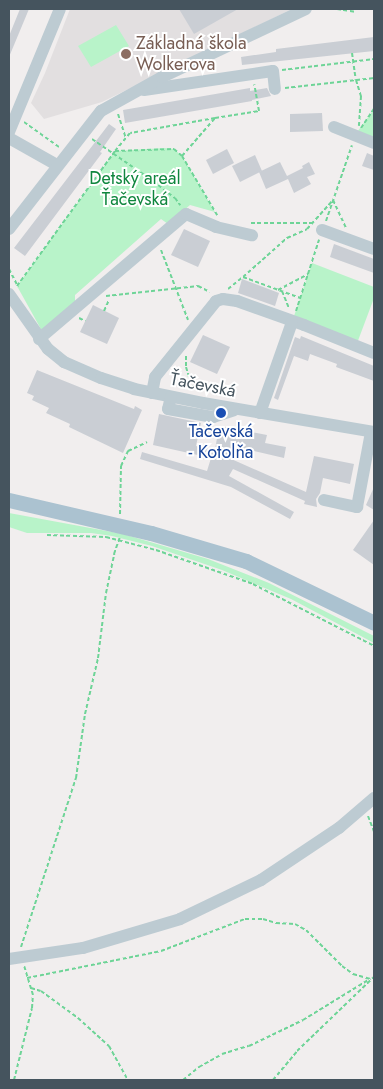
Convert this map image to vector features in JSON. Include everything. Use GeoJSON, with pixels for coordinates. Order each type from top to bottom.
{"type":"FeatureCollection","features":[{"type":"Feature","properties":{"kind":"main road"},"geometry":{"type":"LineString","coordinates":[[14,501],[119,532],[246,561],[374,623]]}},
{"type":"Feature","properties":{"kind":"street"},"geometry":{"type":"LineString","coordinates":[[9,132],[14,116],[60,9]]}},
{"type":"Feature","properties":{"kind":"street"},"geometry":{"type":"LineString","coordinates":[[9,229],[101,111],[135,92],[306,9]]}},
{"type":"Feature","properties":{"kind":"street"},"geometry":{"type":"LineString","coordinates":[[135,92],[273,71],[275,89]]}},
{"type":"Feature","properties":{"kind":"street"},"geometry":{"type":"LineString","coordinates":[[334,127],[374,143]]}},
{"type":"Feature","properties":{"kind":"street"},"geometry":{"type":"LineString","coordinates":[[9,138],[57,165]]}},
{"type":"Feature","properties":{"kind":"street"},"geometry":{"type":"LineString","coordinates":[[39,339],[186,214],[211,224],[252,229]]}},
{"type":"Feature","properties":{"kind":"street"},"geometry":{"type":"LineString","coordinates":[[320,227],[374,249]]}},
{"type":"Feature","properties":{"kind":"street","name":"Ťačevská"},"geometry":{"type":"LineString","coordinates":[[16,291],[39,339],[57,358],[117,384],[171,397],[373,432]]}},
{"type":"Feature","properties":{"kind":"street"},"geometry":{"type":"LineString","coordinates":[[152,393],[155,377],[217,298],[237,301],[291,316],[374,353]]}},
{"type":"Feature","properties":{"kind":"street"},"geometry":{"type":"LineString","coordinates":[[260,413],[291,316]]}},
{"type":"Feature","properties":{"kind":"street"},"geometry":{"type":"LineString","coordinates":[[324,500],[358,507],[373,432]]}},
{"type":"Feature","properties":{"kind":"street"},"geometry":{"type":"LineString","coordinates":[[9,959],[92,945],[180,919],[261,880],[331,833],[370,802]]}},
{"type":"Feature","properties":{"kind":"path"},"geometry":{"type":"LineString","coordinates":[[337,9],[355,12]]}},
{"type":"Feature","properties":{"kind":"path"},"geometry":{"type":"LineString","coordinates":[[352,54],[356,80],[361,96],[358,131],[374,110]]}},
{"type":"Feature","properties":{"kind":"path"},"geometry":{"type":"LineString","coordinates":[[273,71],[374,58]]}},
{"type":"Feature","properties":{"kind":"path"},"geometry":{"type":"LineString","coordinates":[[275,89],[374,78]]}},
{"type":"Feature","properties":{"kind":"path"},"geometry":{"type":"LineString","coordinates":[[16,291],[32,265],[130,132],[259,111],[254,80]]}},
{"type":"Feature","properties":{"kind":"path"},"geometry":{"type":"LineString","coordinates":[[14,116],[67,153]]}},
{"type":"Feature","properties":{"kind":"path"},"geometry":{"type":"LineString","coordinates":[[182,156],[215,118]]}},
{"type":"Feature","properties":{"kind":"path"},"geometry":{"type":"LineString","coordinates":[[83,133],[175,198],[186,214]]}},
{"type":"Feature","properties":{"kind":"path"},"geometry":{"type":"LineString","coordinates":[[115,151],[174,149],[182,156],[222,223],[211,224]]}},
{"type":"Feature","properties":{"kind":"path"},"geometry":{"type":"LineString","coordinates":[[101,297],[198,286],[217,298],[287,238],[302,232],[333,200],[351,239]]}},
{"type":"Feature","properties":{"kind":"path"},"geometry":{"type":"LineString","coordinates":[[252,229],[310,223],[320,227]]}},
{"type":"Feature","properties":{"kind":"path"},"geometry":{"type":"LineString","coordinates":[[156,239],[192,329]]}},
{"type":"Feature","properties":{"kind":"path"},"geometry":{"type":"LineString","coordinates":[[9,269],[16,291]]}},
{"type":"Feature","properties":{"kind":"path"},"geometry":{"type":"LineString","coordinates":[[278,290],[308,274]]}},
{"type":"Feature","properties":{"kind":"path"},"geometry":{"type":"LineString","coordinates":[[243,277],[300,298]]}},
{"type":"Feature","properties":{"kind":"path"},"geometry":{"type":"LineString","coordinates":[[282,291],[291,316]]}},
{"type":"Feature","properties":{"kind":"path"},"geometry":{"type":"LineString","coordinates":[[104,311],[109,300]]}},
{"type":"Feature","properties":{"kind":"path"},"geometry":{"type":"LineString","coordinates":[[186,354],[186,367],[193,391]]}},
{"type":"Feature","properties":{"kind":"path"},"geometry":{"type":"LineString","coordinates":[[14,1080],[32,1008],[31,988],[21,949],[76,778],[85,714],[98,658],[106,593],[119,532],[122,501],[121,466],[128,452],[147,442]]}},
{"type":"Feature","properties":{"kind":"path"},"geometry":{"type":"LineString","coordinates":[[47,535],[119,532],[156,550],[253,584],[374,646]]}},
{"type":"Feature","properties":{"kind":"path"},"geometry":{"type":"LineString","coordinates":[[370,802],[370,821],[374,832]]}},
{"type":"Feature","properties":{"kind":"path"},"geometry":{"type":"LineString","coordinates":[[370,821],[374,817]]}},
{"type":"Feature","properties":{"kind":"path"},"geometry":{"type":"LineString","coordinates":[[27,978],[125,960],[178,946],[245,919],[263,919],[276,923],[296,924],[306,930],[342,966],[353,974],[370,979]]}},
{"type":"Feature","properties":{"kind":"path"},"geometry":{"type":"LineString","coordinates":[[183,1080],[199,1067],[222,1054],[249,1046],[303,1020],[374,977]]}},
{"type":"Feature","properties":{"kind":"path"},"geometry":{"type":"LineString","coordinates":[[273,1080],[296,1051],[370,979]]}},
{"type":"Feature","properties":{"kind":"path"},"geometry":{"type":"LineString","coordinates":[[31,988],[42,991],[71,1013],[108,1046],[128,1080]]}},
{"type":"Feature","properties":{"kind":"shaded area","name":"Základná škola Wolkerova"},"geometry":{"type":"Polygon","coordinates":[[[70,9],[292,9],[102,102],[44,119],[31,103],[70,9]]]}},
{"type":"Feature","properties":{"kind":"green space"},"geometry":{"type":"Polygon","coordinates":[[[116,25],[129,46],[91,67],[78,46],[116,25]]]}},
{"type":"Feature","properties":{"kind":"green space"},"geometry":{"type":"Polygon","coordinates":[[[374,109],[374,143],[355,135],[374,109]]]}},
{"type":"Feature","properties":{"kind":"green space","name":"Detský areál Ťačevská"},"geometry":{"type":"Polygon","coordinates":[[[174,149],[182,156],[215,212],[190,205],[168,224],[161,219],[75,295],[75,301],[42,331],[17,286],[115,151],[174,149]]]}},
{"type":"Feature","properties":{"kind":"green space"},"geometry":{"type":"Polygon","coordinates":[[[312,263],[374,287],[374,298],[356,346],[292,322],[312,263]]]}},
{"type":"Feature","properties":{"kind":"green space"},"geometry":{"type":"Polygon","coordinates":[[[9,513],[123,534],[208,559],[269,583],[374,636],[374,643],[291,599],[222,570],[152,546],[112,536],[91,533],[27,533],[9,527],[9,513]]]}},
{"type":"Feature","properties":{"kind":"building"},"geometry":{"type":"Polygon","coordinates":[[[20,9],[29,9],[9,57],[9,36],[20,9]]]}},
{"type":"Feature","properties":{"kind":"building"},"geometry":{"type":"Polygon","coordinates":[[[179,9],[238,9],[194,34],[179,9]]]}},
{"type":"Feature","properties":{"kind":"building"},"geometry":{"type":"Polygon","coordinates":[[[374,37],[374,51],[242,65],[241,57],[276,52],[276,49],[374,37]]]}},
{"type":"Feature","properties":{"kind":"building"},"geometry":{"type":"Polygon","coordinates":[[[250,88],[250,91],[267,88],[271,96],[125,123],[123,110],[250,88]]]}},
{"type":"Feature","properties":{"kind":"building"},"geometry":{"type":"Polygon","coordinates":[[[322,113],[323,131],[290,132],[290,114],[322,113]]]}},
{"type":"Feature","properties":{"kind":"building"},"geometry":{"type":"Polygon","coordinates":[[[109,124],[116,129],[100,152],[102,153],[25,256],[14,248],[109,124]]]}},
{"type":"Feature","properties":{"kind":"building"},"geometry":{"type":"Polygon","coordinates":[[[227,149],[234,163],[213,174],[206,160],[227,149]]]}},
{"type":"Feature","properties":{"kind":"building"},"geometry":{"type":"Polygon","coordinates":[[[367,153],[374,156],[374,170],[362,166],[367,153]]]}},
{"type":"Feature","properties":{"kind":"building"},"geometry":{"type":"Polygon","coordinates":[[[255,155],[262,171],[240,182],[232,166],[255,155]]]}},
{"type":"Feature","properties":{"kind":"building"},"geometry":{"type":"Polygon","coordinates":[[[280,162],[287,176],[303,168],[302,166],[309,162],[315,174],[307,177],[311,184],[294,193],[288,179],[266,189],[259,172],[280,162]]]}},
{"type":"Feature","properties":{"kind":"building"},"geometry":{"type":"Polygon","coordinates":[[[184,229],[210,241],[198,267],[171,255],[184,229]]]}},
{"type":"Feature","properties":{"kind":"building"},"geometry":{"type":"Polygon","coordinates":[[[334,244],[374,259],[374,273],[330,257],[334,244]]]}},
{"type":"Feature","properties":{"kind":"building"},"geometry":{"type":"Polygon","coordinates":[[[242,279],[279,293],[275,306],[238,293],[242,279]]]}},
{"type":"Feature","properties":{"kind":"building"},"geometry":{"type":"Polygon","coordinates":[[[93,305],[119,318],[107,344],[80,332],[93,305]]]}},
{"type":"Feature","properties":{"kind":"building"},"geometry":{"type":"Polygon","coordinates":[[[203,335],[230,347],[217,374],[190,362],[203,335]]]}},
{"type":"Feature","properties":{"kind":"building"},"geometry":{"type":"Polygon","coordinates":[[[301,336],[374,366],[374,381],[336,367],[337,364],[310,354],[308,361],[294,356],[278,400],[274,398],[295,337],[300,339],[301,336]]]}},
{"type":"Feature","properties":{"kind":"building"},"geometry":{"type":"Polygon","coordinates":[[[37,370],[134,409],[135,406],[142,410],[123,453],[69,427],[70,424],[46,413],[49,408],[32,400],[34,396],[27,393],[37,370]]]}},
{"type":"Feature","properties":{"kind":"building"},"geometry":{"type":"Polygon","coordinates":[[[159,414],[201,423],[196,446],[215,450],[219,426],[267,435],[265,443],[286,447],[284,458],[232,446],[229,458],[306,492],[314,456],[354,464],[350,484],[323,478],[320,493],[316,499],[317,507],[304,504],[305,501],[233,469],[229,476],[294,512],[290,519],[231,487],[140,459],[142,452],[207,471],[211,458],[153,445],[159,414]]]}},
{"type":"Feature","properties":{"kind":"building"},"geometry":{"type":"Polygon","coordinates":[[[374,487],[374,510],[366,505],[374,487]]]}},
{"type":"Feature","properties":{"kind":"building"},"geometry":{"type":"Polygon","coordinates":[[[374,520],[374,565],[353,550],[374,520]]]}},
{"type":"Feature","properties":{"kind":"place","name":"Základná škola Wolkerova"},"geometry":{"type":"Point","coordinates":[126,54]}},
{"type":"Feature","properties":{"kind":"place","name":"Tačevská - Kotolňa"},"geometry":{"type":"Point","coordinates":[221,413]}}]}
